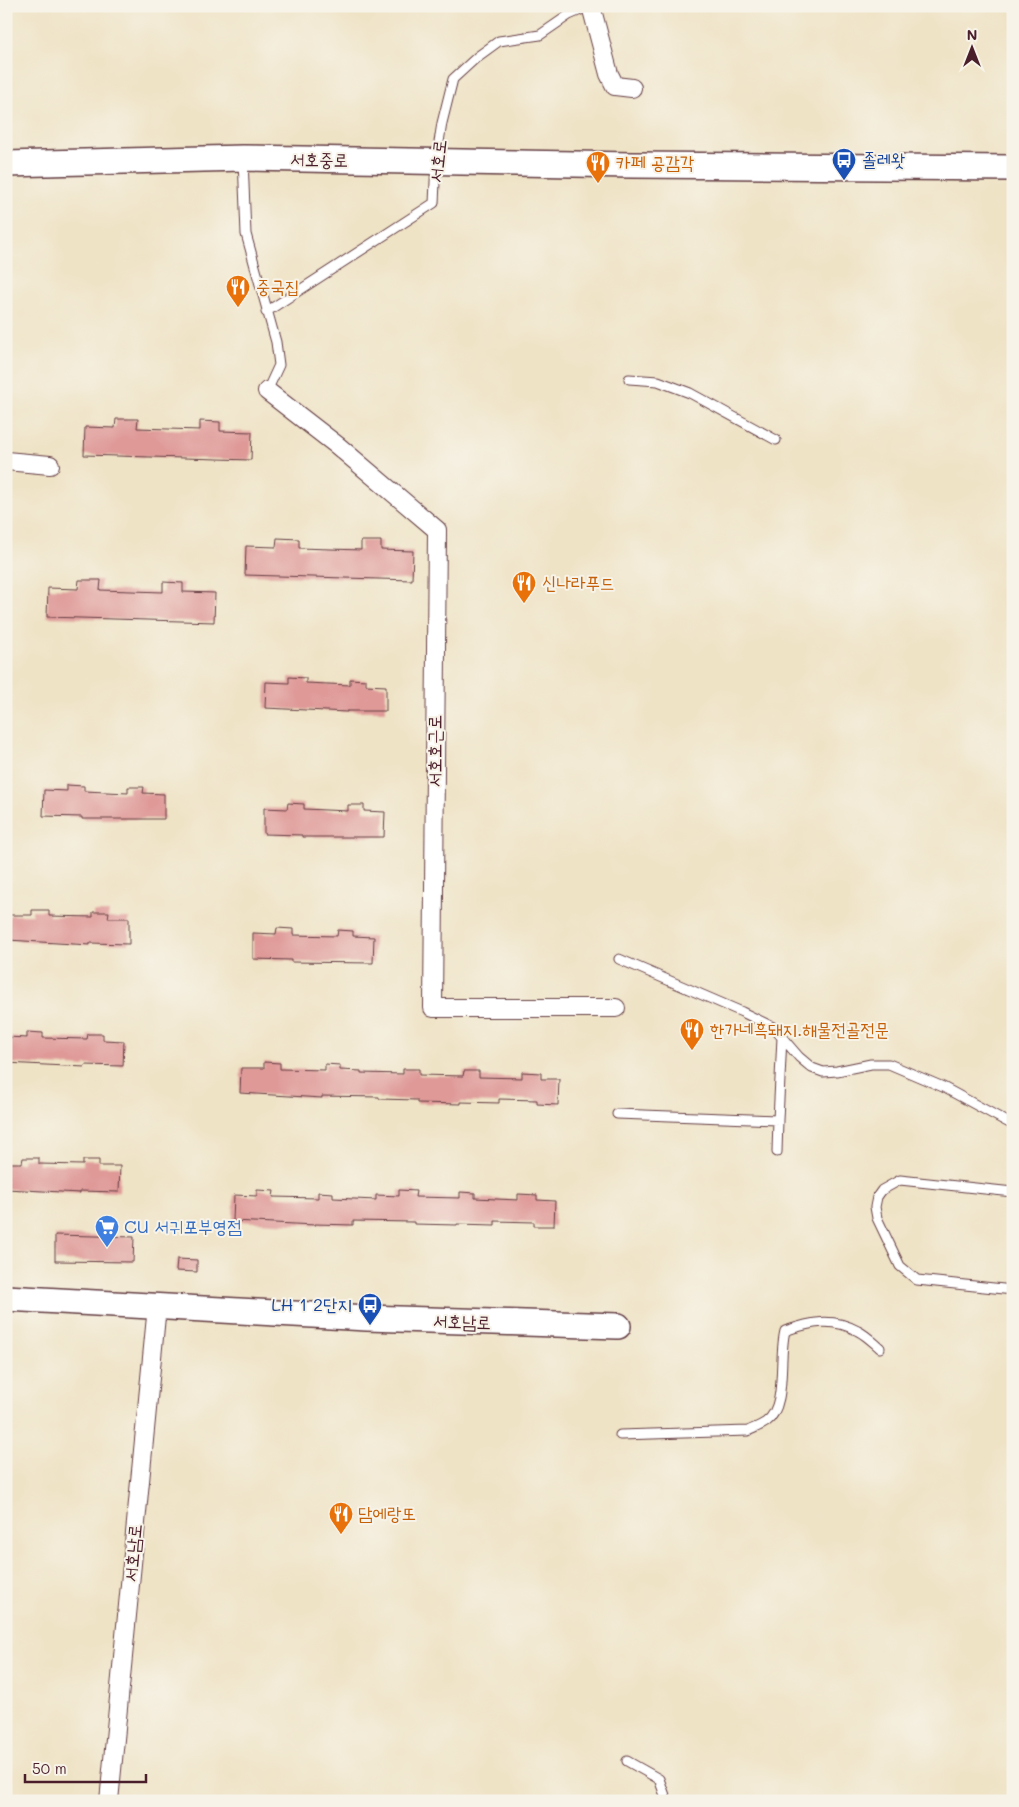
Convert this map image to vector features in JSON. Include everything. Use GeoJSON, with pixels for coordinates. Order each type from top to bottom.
{"type":"FeatureCollection","features":[{"type":"Feature","properties":{"kind":"main road","name":"서호중로"},"geometry":{"type":"LineString","coordinates":[[6,164],[243,158],[1013,168]]}},
{"type":"Feature","properties":{"kind":"main road","name":"서호남로"},"geometry":{"type":"LineString","coordinates":[[6,1298],[367,1318],[618,1326]]}},
{"type":"Feature","properties":{"kind":"street","name":"서호로"},"geometry":{"type":"LineString","coordinates":[[591,6],[609,74],[615,86],[632,88]]}},
{"type":"Feature","properties":{"kind":"street","name":"서호호근로"},"geometry":{"type":"LineString","coordinates":[[267,391],[338,446],[437,530],[432,1008],[616,1008]]}},
{"type":"Feature","properties":{"kind":"street"},"geometry":{"type":"LineString","coordinates":[[6,461],[50,465]]}},
{"type":"Feature","properties":{"kind":"street","name":"서호남로"},"geometry":{"type":"LineString","coordinates":[[109,1801],[157,1306]]}},
{"type":"Feature","properties":{"kind":"lane","name":"서호로"},"geometry":{"type":"LineString","coordinates":[[266,312],[434,203],[436,161],[442,123],[453,79],[476,57],[499,41],[540,35],[569,15],[591,6]]}},
{"type":"Feature","properties":{"kind":"lane"},"geometry":{"type":"LineString","coordinates":[[243,158],[246,234],[266,312],[276,342],[279,365],[267,391]]}},
{"type":"Feature","properties":{"kind":"lane"},"geometry":{"type":"LineString","coordinates":[[1013,237],[1013,260]]}},
{"type":"Feature","properties":{"kind":"lane"},"geometry":{"type":"LineString","coordinates":[[629,379],[658,382],[690,393],[776,440]]}},
{"type":"Feature","properties":{"kind":"lane"},"geometry":{"type":"LineString","coordinates":[[619,959],[773,1027],[799,1057],[812,1068],[823,1072],[871,1064],[889,1064],[943,1087],[1013,1125]]}},
{"type":"Feature","properties":{"kind":"lane"},"geometry":{"type":"LineString","coordinates":[[777,1152],[782,1037]]}},
{"type":"Feature","properties":{"kind":"lane"},"geometry":{"type":"LineString","coordinates":[[617,1114],[778,1120]]}},
{"type":"Feature","properties":{"kind":"lane"},"geometry":{"type":"LineString","coordinates":[[1013,1192],[900,1180],[882,1190],[877,1197],[875,1207],[876,1218],[900,1266],[917,1280],[1013,1290]]}},
{"type":"Feature","properties":{"kind":"lane"},"geometry":{"type":"LineString","coordinates":[[620,1434],[748,1431],[766,1422],[775,1413],[779,1400],[782,1342],[785,1332],[810,1322],[839,1323],[859,1331],[880,1348]]}},
{"type":"Feature","properties":{"kind":"lane"},"geometry":{"type":"LineString","coordinates":[[627,1761],[660,1779],[667,1801]]}},
{"type":"Feature","properties":{"kind":"building"},"geometry":{"type":"Polygon","coordinates":[[[116,419],[138,419],[137,428],[200,430],[200,421],[220,422],[220,431],[252,432],[251,460],[84,455],[85,427],[115,428],[116,419]]]}},
{"type":"Feature","properties":{"kind":"building"},"geometry":{"type":"Polygon","coordinates":[[[277,538],[299,539],[299,548],[361,550],[361,541],[381,541],[381,550],[413,551],[412,580],[245,575],[246,546],[276,547],[277,538]]]}},
{"type":"Feature","properties":{"kind":"building"},"geometry":{"type":"Polygon","coordinates":[[[79,580],[101,580],[100,590],[163,592],[163,582],[183,583],[183,592],[215,593],[214,622],[47,617],[48,588],[78,589],[79,580]]]}},
{"type":"Feature","properties":{"kind":"building"},"geometry":{"type":"Polygon","coordinates":[[[289,677],[306,678],[306,683],[350,685],[350,679],[366,680],[366,685],[386,686],[386,711],[347,712],[265,708],[266,682],[289,683],[289,677]]]}},
{"type":"Feature","properties":{"kind":"building"},"geometry":{"type":"Polygon","coordinates":[[[67,785],[84,786],[84,791],[128,793],[128,787],[144,787],[143,793],[164,794],[164,819],[82,819],[82,817],[43,816],[44,790],[67,791],[67,785]]]}},
{"type":"Feature","properties":{"kind":"building"},"geometry":{"type":"Polygon","coordinates":[[[288,803],[304,804],[304,809],[348,811],[348,805],[364,805],[364,811],[385,812],[384,837],[302,837],[302,835],[264,834],[264,808],[287,809],[288,803]]]}},
{"type":"Feature","properties":{"kind":"building"},"geometry":{"type":"Polygon","coordinates":[[[32,910],[49,910],[49,916],[93,917],[93,912],[109,912],[108,918],[129,918],[129,944],[90,943],[90,945],[8,940],[9,915],[32,915],[32,910]]]}},
{"type":"Feature","properties":{"kind":"building"},"geometry":{"type":"Polygon","coordinates":[[[277,928],[293,929],[293,935],[337,936],[338,930],[353,931],[353,936],[374,937],[373,963],[291,962],[291,960],[253,959],[253,933],[276,934],[277,928]]]}},
{"type":"Feature","properties":{"kind":"building"},"geometry":{"type":"Polygon","coordinates":[[[27,1032],[43,1033],[43,1038],[87,1039],[88,1034],[103,1034],[103,1040],[124,1041],[123,1066],[85,1065],[85,1067],[6,1063],[6,1037],[27,1038],[27,1032]]]}},
{"type":"Feature","properties":{"kind":"building"},"geometry":{"type":"Polygon","coordinates":[[[264,1062],[280,1063],[280,1069],[325,1070],[325,1064],[340,1065],[340,1070],[361,1071],[361,1073],[403,1074],[403,1069],[419,1069],[419,1075],[463,1076],[464,1071],[479,1071],[479,1077],[522,1078],[522,1072],[541,1073],[541,1079],[559,1079],[558,1105],[537,1104],[537,1100],[499,1099],[499,1103],[461,1102],[461,1104],[417,1103],[417,1100],[379,1099],[379,1097],[322,1096],[322,1098],[240,1093],[241,1068],[264,1068],[264,1062]]]}},
{"type":"Feature","properties":{"kind":"building"},"geometry":{"type":"Polygon","coordinates":[[[23,1158],[39,1158],[39,1164],[83,1165],[83,1160],[99,1160],[99,1166],[120,1166],[119,1192],[80,1191],[80,1193],[6,1189],[6,1163],[22,1163],[23,1158]]]}},
{"type":"Feature","properties":{"kind":"building"},"geometry":{"type":"Polygon","coordinates":[[[257,1190],[274,1191],[273,1197],[318,1198],[318,1192],[333,1193],[333,1198],[376,1200],[376,1195],[399,1196],[399,1190],[416,1191],[415,1197],[460,1198],[460,1192],[475,1193],[475,1198],[518,1200],[518,1194],[537,1195],[537,1200],[555,1201],[554,1226],[534,1226],[534,1222],[495,1221],[495,1225],[353,1221],[353,1225],[315,1225],[233,1221],[234,1195],[257,1196],[257,1190]]]}},
{"type":"Feature","properties":{"kind":"building"},"geometry":{"type":"Polygon","coordinates":[[[55,1235],[134,1237],[133,1262],[55,1261],[55,1235]]]}},
{"type":"Feature","properties":{"kind":"building"},"geometry":{"type":"Polygon","coordinates":[[[177,1259],[197,1260],[197,1272],[176,1271],[177,1259]]]}},
{"type":"Feature","properties":{"kind":"place","name":"졸레왓"},"geometry":{"type":"Point","coordinates":[844,181]}},
{"type":"Feature","properties":{"kind":"place","name":"카페 공감각"},"geometry":{"type":"Point","coordinates":[598,184]}},
{"type":"Feature","properties":{"kind":"place","name":"중국집"},"geometry":{"type":"Point","coordinates":[238,308]}},
{"type":"Feature","properties":{"kind":"place","name":"신나라푸드"},"geometry":{"type":"Point","coordinates":[524,604]}},
{"type":"Feature","properties":{"kind":"place","name":"한가네흑돼지.해물전골전문"},"geometry":{"type":"Point","coordinates":[692,1051]}},
{"type":"Feature","properties":{"kind":"place","name":"CU 서귀포부영점"},"geometry":{"type":"Point","coordinates":[107,1248]}},
{"type":"Feature","properties":{"kind":"place","name":"LH 1 2단지"},"geometry":{"type":"Point","coordinates":[370,1326]}},
{"type":"Feature","properties":{"kind":"place","name":"담에랑또"},"geometry":{"type":"Point","coordinates":[341,1535]}}]}
